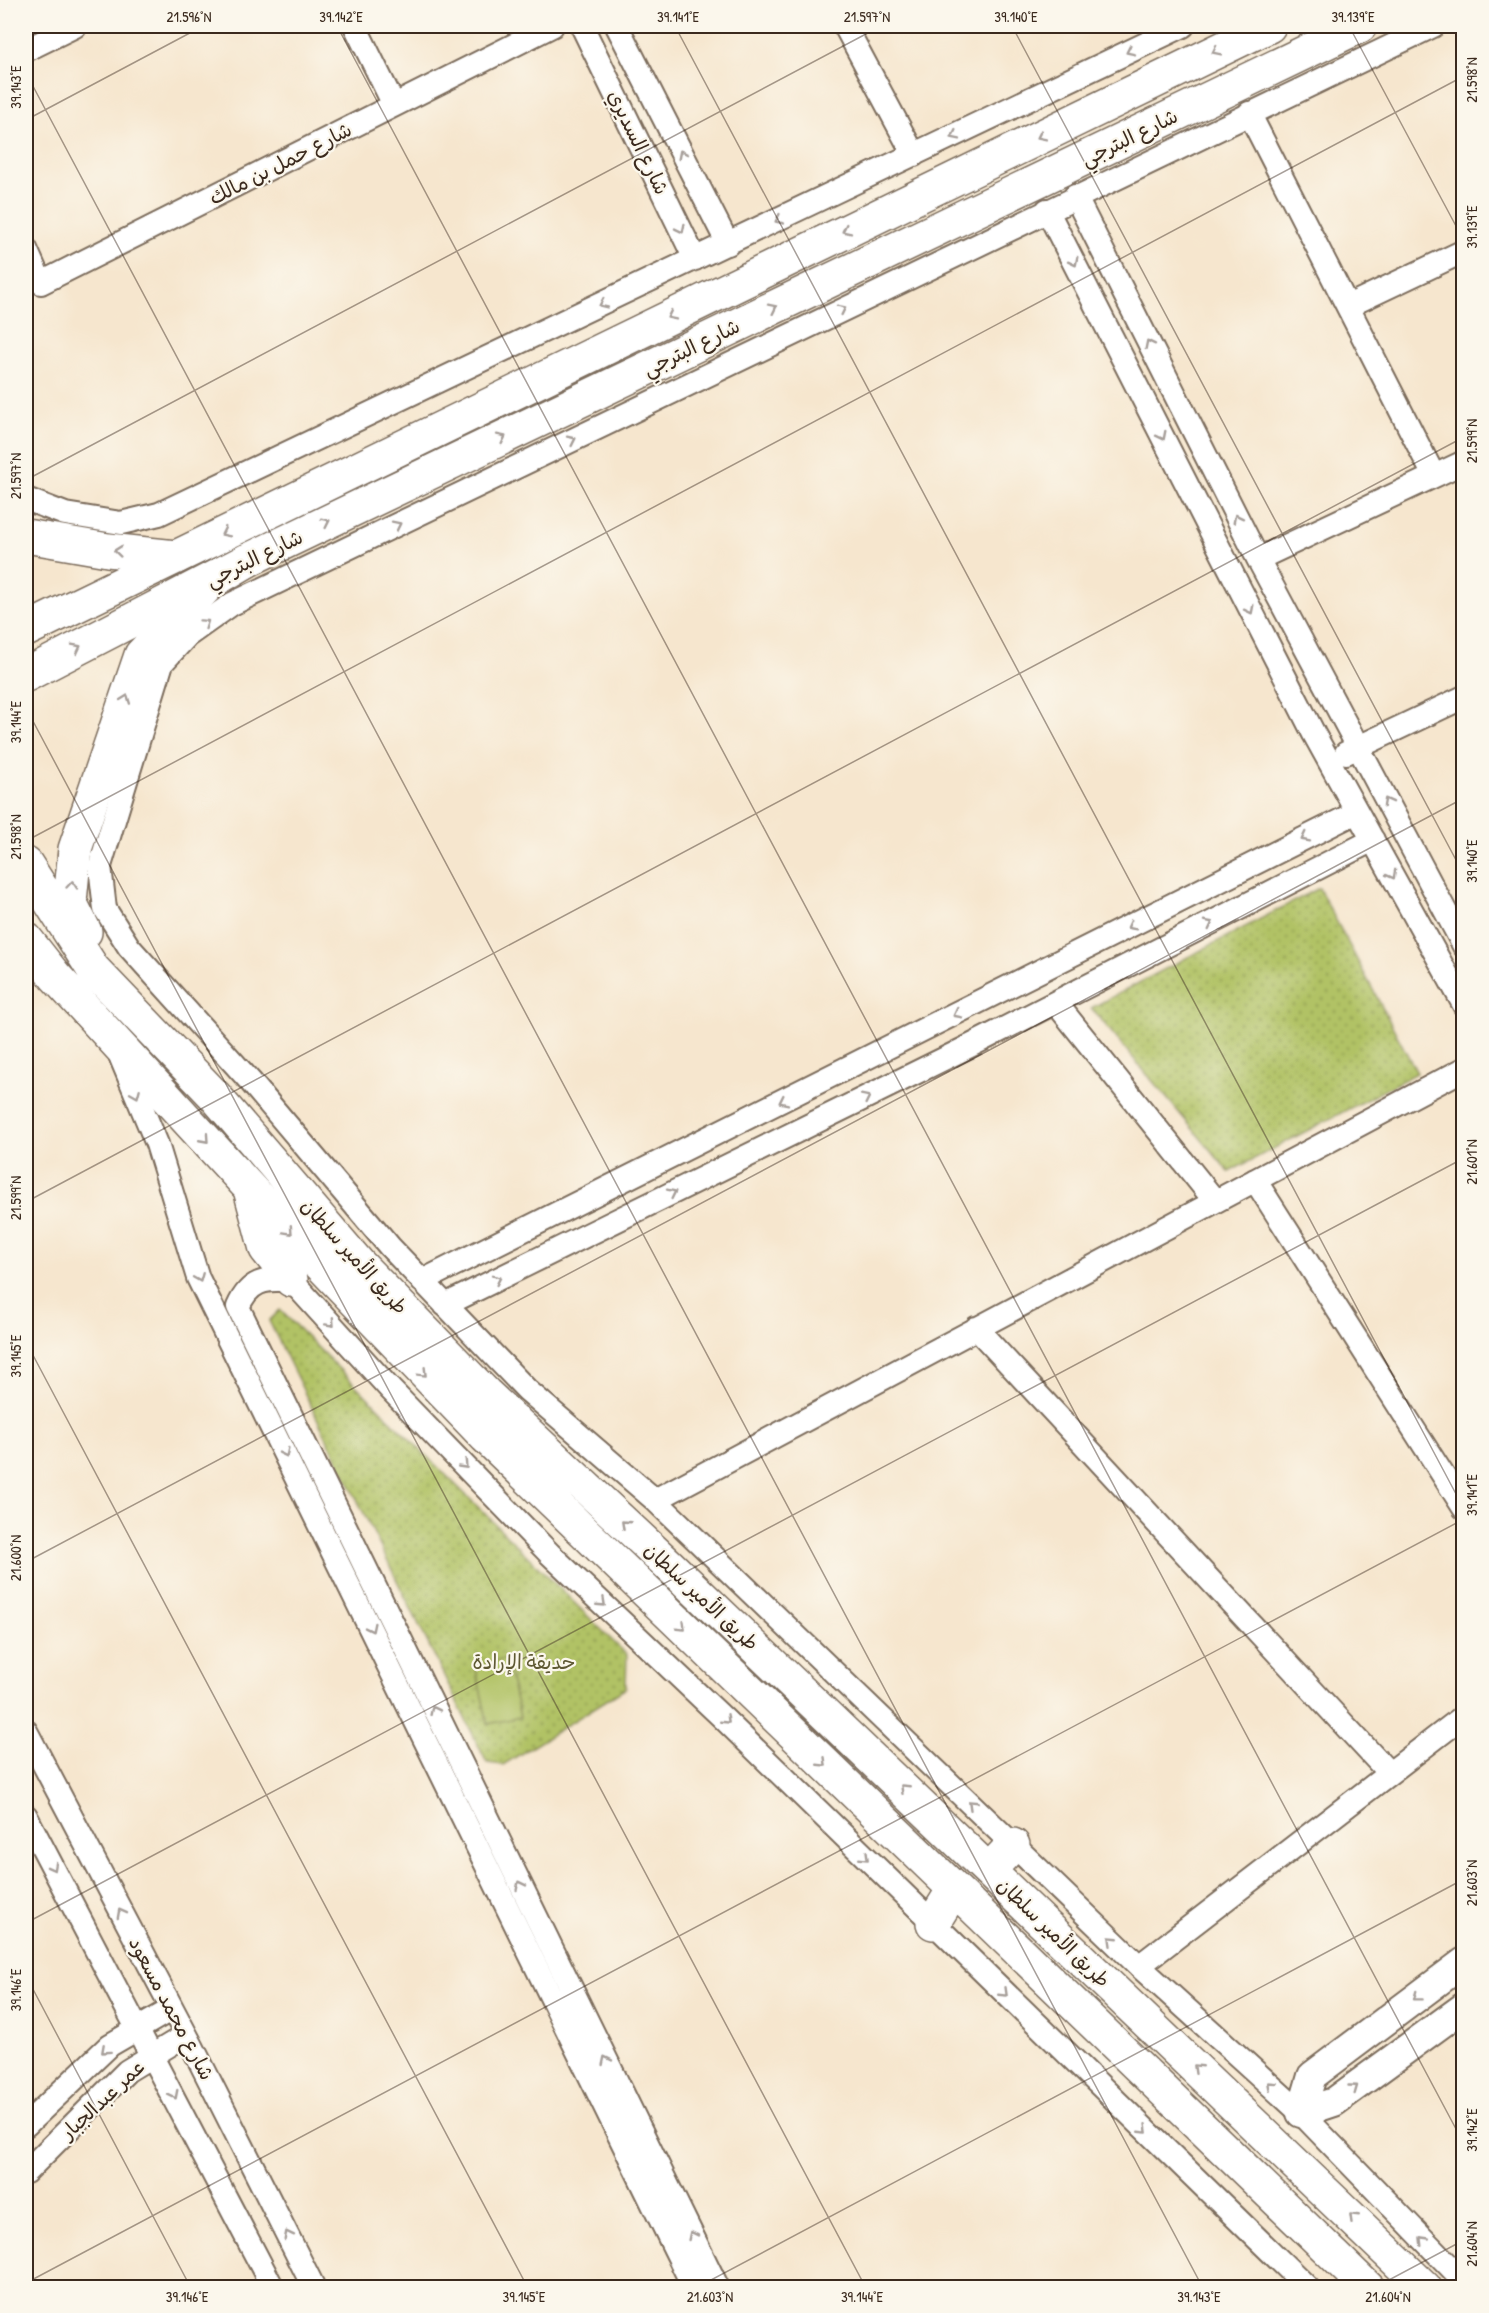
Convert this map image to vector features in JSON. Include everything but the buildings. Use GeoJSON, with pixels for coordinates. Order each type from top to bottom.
{"type":"FeatureCollection","features":[{"type":"Feature","properties":{"kind":"main road","name":"شارع البترجي"},"geometry":{"type":"LineString","coordinates":[[26,630],[1269,26]]}},
{"type":"Feature","properties":{"kind":"main road","name":"شارع البترجي"},"geometry":{"type":"LineString","coordinates":[[26,675],[248,560],[621,381],[1306,69],[1360,26]]}},
{"type":"Feature","properties":{"kind":"main road"},"geometry":{"type":"LineString","coordinates":[[26,536],[108,550],[176,557]]}},
{"type":"Feature","properties":{"kind":"main road"},"geometry":{"type":"LineString","coordinates":[[134,1010],[95,954],[70,902],[75,849],[141,655],[210,582],[248,560]]}},
{"type":"Feature","properties":{"kind":"main road","name":"طريق الأمير سلطان"},"geometry":{"type":"LineString","coordinates":[[26,864],[93,969],[215,1096],[359,1264],[486,1394],[670,1566],[1425,2288]]}},
{"type":"Feature","properties":{"kind":"main road","name":"طريق الأمير سلطان"},"geometry":{"type":"LineString","coordinates":[[26,939],[114,1040],[249,1188],[423,1373],[647,1593],[1368,2288]]}},
{"type":"Feature","properties":{"kind":"main road"},"geometry":{"type":"LineString","coordinates":[[26,979],[63,1001],[114,1040]]}},
{"type":"Feature","properties":{"kind":"main road"},"geometry":{"type":"LineString","coordinates":[[249,1188],[266,1249],[291,1280]]}},
{"type":"Feature","properties":{"kind":"main road"},"geometry":{"type":"LineString","coordinates":[[647,1593],[659,1576],[670,1566]]}},
{"type":"Feature","properties":{"kind":"main road"},"geometry":{"type":"LineString","coordinates":[[989,1870],[1014,1845]]}},
{"type":"Feature","properties":{"kind":"main road"},"geometry":{"type":"LineString","coordinates":[[933,1923],[954,1889]]}},
{"type":"Feature","properties":{"kind":"street"},"geometry":{"type":"LineString","coordinates":[[26,51],[75,26]]}},
{"type":"Feature","properties":{"kind":"street"},"geometry":{"type":"LineString","coordinates":[[354,26],[394,105]]}},
{"type":"Feature","properties":{"kind":"street","name":"شارع حمل بن مالك"},"geometry":{"type":"LineString","coordinates":[[26,249],[42,283],[552,26]]}},
{"type":"Feature","properties":{"kind":"street","name":"شارع السديري"},"geometry":{"type":"LineString","coordinates":[[582,26],[695,260]]}},
{"type":"Feature","properties":{"kind":"street","name":"شارع السديري"},"geometry":{"type":"LineString","coordinates":[[617,26],[728,244]]}},
{"type":"Feature","properties":{"kind":"street"},"geometry":{"type":"LineString","coordinates":[[845,26],[914,155]]}},
{"type":"Feature","properties":{"kind":"street"},"geometry":{"type":"LineString","coordinates":[[26,499],[65,514],[121,524],[159,514],[1183,26]]}},
{"type":"Feature","properties":{"kind":"street","name":"شارع البترجي"},"geometry":{"type":"LineString","coordinates":[[422,1281],[390,1247],[250,1081],[129,947],[105,909],[100,866],[162,663],[188,636],[232,604],[1249,113],[1306,69],[1433,26]]}},
{"type":"Feature","properties":{"kind":"street"},"geometry":{"type":"LineString","coordinates":[[1249,113],[1434,476]]}},
{"type":"Feature","properties":{"kind":"street"},"geometry":{"type":"LineString","coordinates":[[860,181],[877,215]]}},
{"type":"Feature","properties":{"kind":"street"},"geometry":{"type":"LineString","coordinates":[[1076,196],[1258,559],[1464,946]]}},
{"type":"Feature","properties":{"kind":"street"},"geometry":{"type":"LineString","coordinates":[[1047,210],[1330,762],[1464,1005]]}},
{"type":"Feature","properties":{"kind":"street"},"geometry":{"type":"LineString","coordinates":[[1348,306],[1464,251]]}},
{"type":"Feature","properties":{"kind":"street"},"geometry":{"type":"LineString","coordinates":[[621,381],[636,409]]}},
{"type":"Feature","properties":{"kind":"street"},"geometry":{"type":"LineString","coordinates":[[1258,559],[1464,462]]}},
{"type":"Feature","properties":{"kind":"street"},"geometry":{"type":"LineString","coordinates":[[1330,762],[1464,697]]}},
{"type":"Feature","properties":{"kind":"street"},"geometry":{"type":"LineString","coordinates":[[1358,812],[422,1281],[527,1390],[655,1500],[1139,1966],[1301,2113],[1464,2281]]}},
{"type":"Feature","properties":{"kind":"street"},"geometry":{"type":"LineString","coordinates":[[445,1305],[1056,1003],[1372,840]]}},
{"type":"Feature","properties":{"kind":"street"},"geometry":{"type":"LineString","coordinates":[[1056,1003],[1215,1201]]}},
{"type":"Feature","properties":{"kind":"street"},"geometry":{"type":"LineString","coordinates":[[114,1040],[157,1144],[198,1278],[694,2288]]}},
{"type":"Feature","properties":{"kind":"street"},"geometry":{"type":"LineString","coordinates":[[655,1500],[1464,1069]]}},
{"type":"Feature","properties":{"kind":"street"},"geometry":{"type":"LineString","coordinates":[[1255,1180],[1464,1509]]}},
{"type":"Feature","properties":{"kind":"street"},"geometry":{"type":"LineString","coordinates":[[718,2288],[238,1307],[244,1293],[254,1285],[268,1280],[291,1280],[391,1390],[550,1554],[715,1710],[1308,2288]]}},
{"type":"Feature","properties":{"kind":"street"},"geometry":{"type":"LineString","coordinates":[[976,1328],[1389,1773]]}},
{"type":"Feature","properties":{"kind":"street"},"geometry":{"type":"LineString","coordinates":[[1139,1966],[1464,1716]]}},
{"type":"Feature","properties":{"kind":"street","name":"شارع محمد مسعود"},"geometry":{"type":"LineString","coordinates":[[26,1731],[186,2035],[314,2288]]}},
{"type":"Feature","properties":{"kind":"street","name":"شارع محمد مسعود"},"geometry":{"type":"LineString","coordinates":[[26,1816],[273,2288]]}},
{"type":"Feature","properties":{"kind":"street"},"geometry":{"type":"LineString","coordinates":[[1301,2113],[1312,2076],[1464,1962]]}},
{"type":"Feature","properties":{"kind":"street"},"geometry":{"type":"LineString","coordinates":[[1301,2113],[1334,2102],[1464,2007]]}},
{"type":"Feature","properties":{"kind":"street","name":"عمر عبدالجبار"},"geometry":{"type":"LineString","coordinates":[[26,2125],[110,2044],[172,2009]]}},
{"type":"Feature","properties":{"kind":"street","name":"عمر عبدالجبار"},"geometry":{"type":"LineString","coordinates":[[26,2172],[127,2071],[186,2035]]}},
{"type":"Feature","properties":{"kind":"green space"},"geometry":{"type":"Polygon","coordinates":[[[1319,888],[1417,1073],[1229,1172],[1091,1008],[1319,888]]]}},
{"type":"Feature","properties":{"kind":"green space","name":"حديقة الإرادة"},"geometry":{"type":"Polygon","coordinates":[[[280,1310],[627,1655],[626,1688],[503,1765],[487,1763],[269,1321],[280,1310]]]}},
{"type":"Feature","properties":{"kind":"green space"},"geometry":{"type":"Polygon","coordinates":[[[506,1659],[520,1717],[488,1724],[475,1665],[506,1659]]]}}]}
